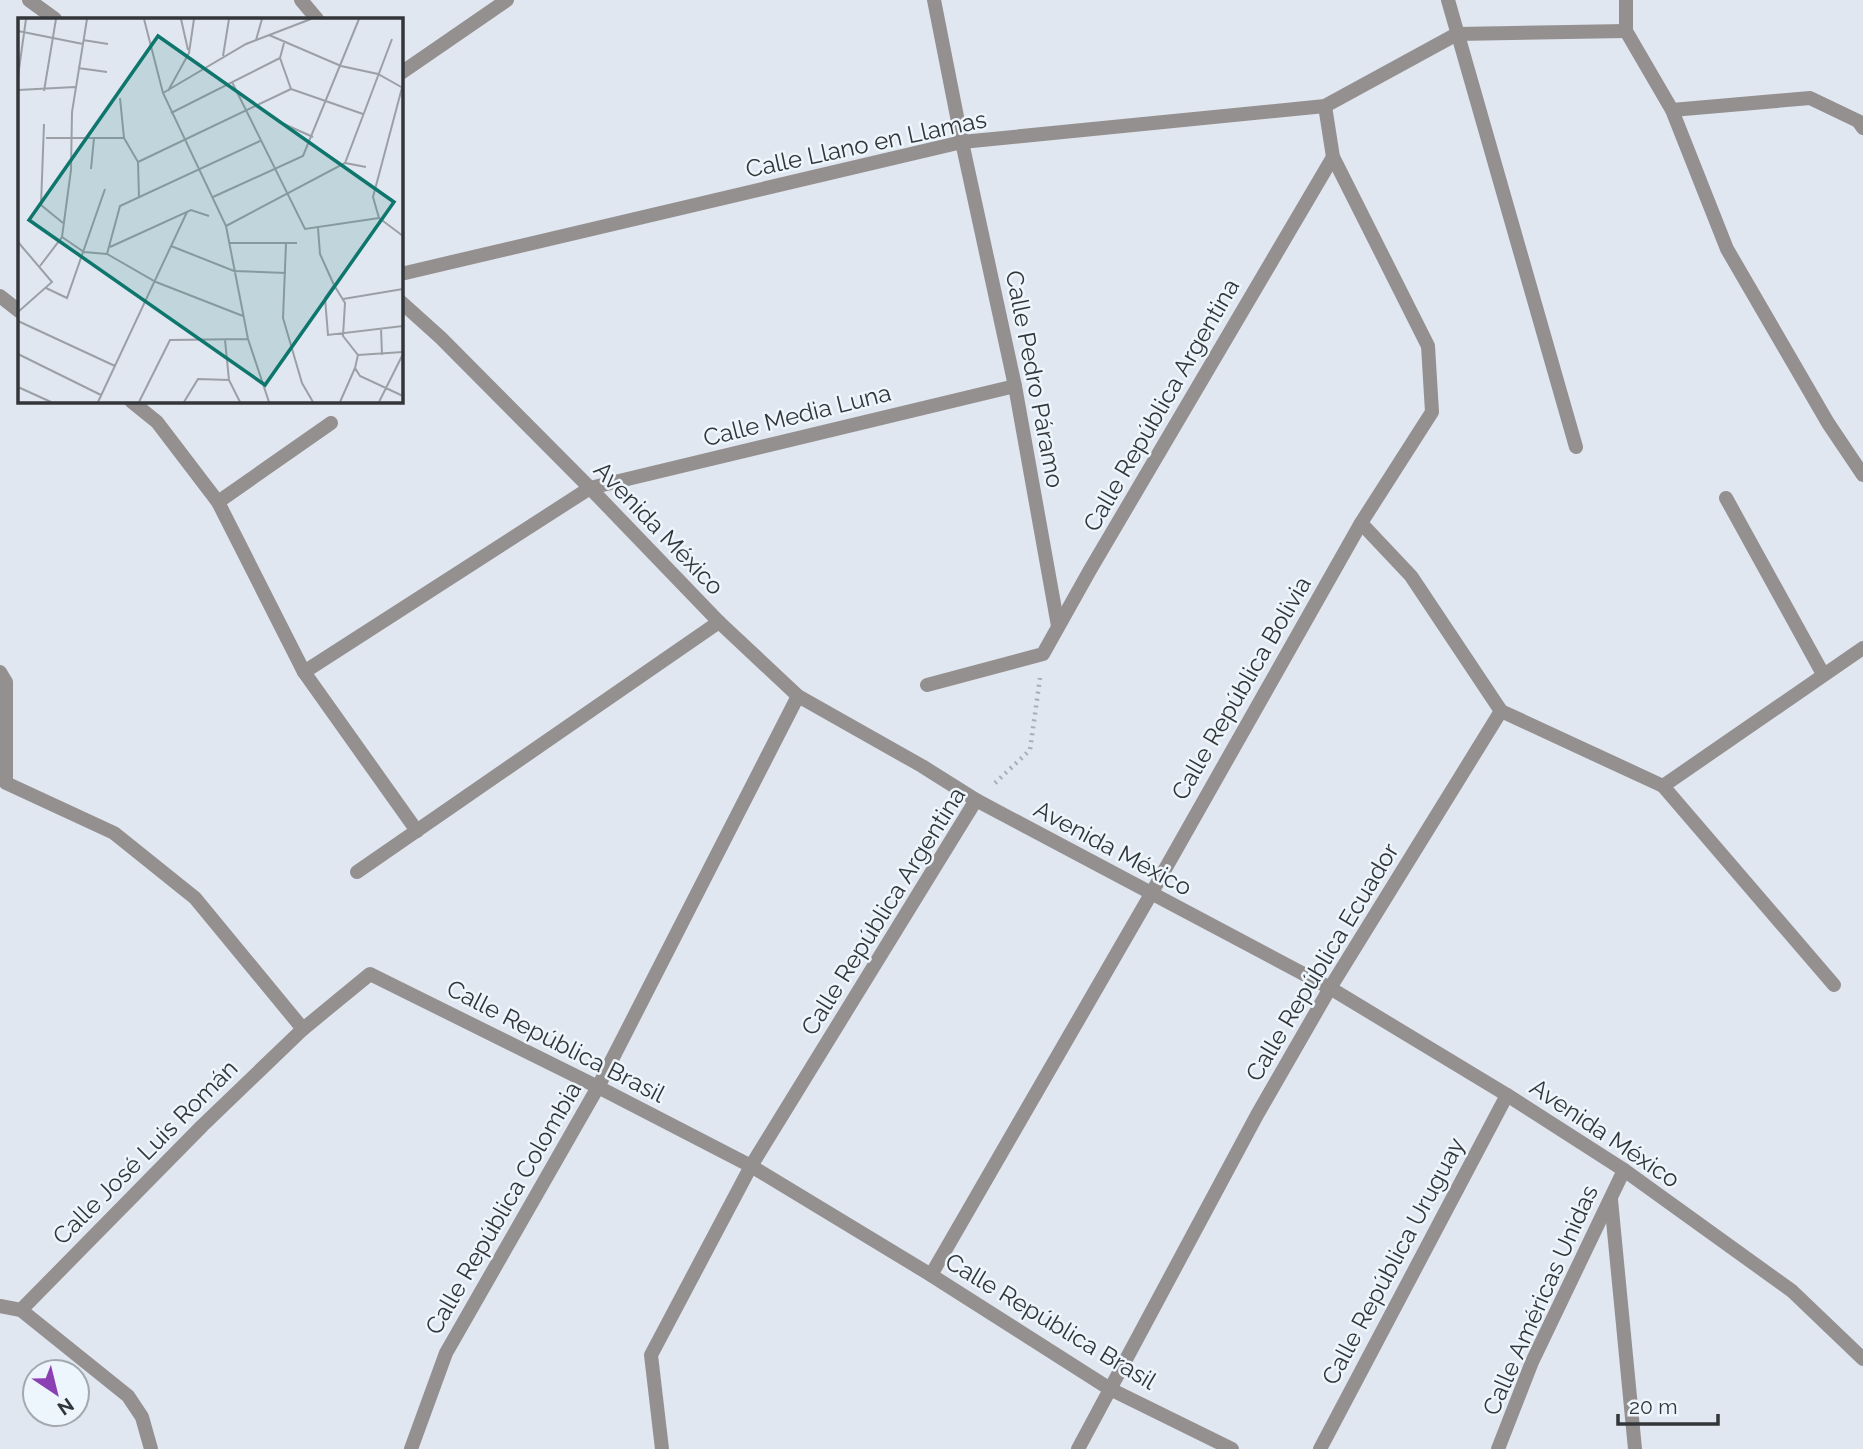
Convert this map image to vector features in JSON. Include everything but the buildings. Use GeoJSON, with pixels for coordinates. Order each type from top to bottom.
{"type":"FeatureCollection","features":[{"type":"Feature","properties":{"kind":"street"},"geometry":{"type":"LineString","coordinates":[[29,0],[54,18]]}},
{"type":"Feature","properties":{"kind":"street"},"geometry":{"type":"LineString","coordinates":[[301,0],[316,18]]}},
{"type":"Feature","properties":{"kind":"street"},"geometry":{"type":"LineString","coordinates":[[402,72],[507,0]]}},
{"type":"Feature","properties":{"kind":"street","name":"Calle Pedro Páramo"},"geometry":{"type":"LineString","coordinates":[[934,0],[1015,386],[1058,625]]}},
{"type":"Feature","properties":{"kind":"street"},"geometry":{"type":"LineString","coordinates":[[1448,0],[1576,447]]}},
{"type":"Feature","properties":{"kind":"street"},"geometry":{"type":"LineString","coordinates":[[1626,0],[1626,31],[1672,110],[1727,249],[1828,423],[1863,475]]}},
{"type":"Feature","properties":{"kind":"street"},"geometry":{"type":"LineString","coordinates":[[1457,34],[1626,31]]}},
{"type":"Feature","properties":{"kind":"street","name":"Calle Llano en Llamas"},"geometry":{"type":"LineString","coordinates":[[402,274],[962,142],[1325,106],[1457,34]]}},
{"type":"Feature","properties":{"kind":"street"},"geometry":{"type":"LineString","coordinates":[[1672,110],[1810,97],[1858,121],[1863,128]]}},
{"type":"Feature","properties":{"kind":"street","name":"Calle República Bolivia"},"geometry":{"type":"LineString","coordinates":[[932,1275],[1361,523],[1432,412],[1428,346],[1333,157],[1325,106]]}},
{"type":"Feature","properties":{"kind":"street","name":"Calle República Argentina"},"geometry":{"type":"LineString","coordinates":[[1043,654],[1333,157]]}},
{"type":"Feature","properties":{"kind":"street"},"geometry":{"type":"LineString","coordinates":[[0,296],[18,310]]}},
{"type":"Feature","properties":{"kind":"street","name":"Avenida México"},"geometry":{"type":"LineString","coordinates":[[402,303],[441,338],[719,622],[798,696],[922,765],[976,800],[1330,988],[1507,1095],[1624,1170],[1792,1291],[1863,1359]]}},
{"type":"Feature","properties":{"kind":"street","name":"Calle Media Luna"},"geometry":{"type":"LineString","coordinates":[[304,672],[590,488],[1015,386]]}},
{"type":"Feature","properties":{"kind":"street"},"geometry":{"type":"LineString","coordinates":[[132,402],[157,422],[218,502],[304,672],[416,831]]}},
{"type":"Feature","properties":{"kind":"street"},"geometry":{"type":"LineString","coordinates":[[218,502],[331,422]]}},
{"type":"Feature","properties":{"kind":"street"},"geometry":{"type":"LineString","coordinates":[[1726,498],[1823,674]]}},
{"type":"Feature","properties":{"kind":"street"},"geometry":{"type":"LineString","coordinates":[[1361,523],[1411,576],[1501,711],[1663,786],[1834,985]]}},
{"type":"Feature","properties":{"kind":"street"},"geometry":{"type":"LineString","coordinates":[[357,872],[719,622]]}},
{"type":"Feature","properties":{"kind":"street"},"geometry":{"type":"LineString","coordinates":[[1663,786],[1863,648]]}},
{"type":"Feature","properties":{"kind":"street"},"geometry":{"type":"LineString","coordinates":[[927,685],[1043,654]]}},
{"type":"Feature","properties":{"kind":"street"},"geometry":{"type":"LineString","coordinates":[[0,672],[6,682],[3,782],[114,833],[195,898],[303,1029]]}},
{"type":"Feature","properties":{"kind":"street","name":"Calle República Colombia"},"geometry":{"type":"LineString","coordinates":[[411,1449],[446,1353],[598,1087],[798,696]]}},
{"type":"Feature","properties":{"kind":"street","name":"Calle República Ecuador"},"geometry":{"type":"LineString","coordinates":[[1078,1449],[1257,1115],[1330,988],[1501,711]]}},
{"type":"Feature","properties":{"kind":"street","name":"Calle República Argentina"},"geometry":{"type":"LineString","coordinates":[[662,1449],[651,1355],[751,1166],[976,800]]}},
{"type":"Feature","properties":{"kind":"street","name":"Calle República Brasil"},"geometry":{"type":"LineString","coordinates":[[303,1029],[370,974],[751,1166],[932,1275],[1110,1389],[1232,1449]]}},
{"type":"Feature","properties":{"kind":"street","name":"Calle José Luis Román"},"geometry":{"type":"LineString","coordinates":[[21,1310],[202,1126],[303,1029]]}},
{"type":"Feature","properties":{"kind":"street","name":"Calle República Uruguay"},"geometry":{"type":"LineString","coordinates":[[1320,1449],[1507,1095]]}},
{"type":"Feature","properties":{"kind":"street","name":"Calle Américas Unidas"},"geometry":{"type":"LineString","coordinates":[[1498,1449],[1532,1363],[1624,1170]]}},
{"type":"Feature","properties":{"kind":"street"},"geometry":{"type":"LineString","coordinates":[[1611,1198],[1635,1449]]}},
{"type":"Feature","properties":{"kind":"street"},"geometry":{"type":"LineString","coordinates":[[0,1306],[21,1310],[128,1396],[142,1417],[151,1449]]}},
{"type":"Feature","properties":{"kind":"path","name":"Calle República Argentina"},"geometry":{"type":"LineString","coordinates":[[976,800],[1030,750],[1043,654]]}}]}
